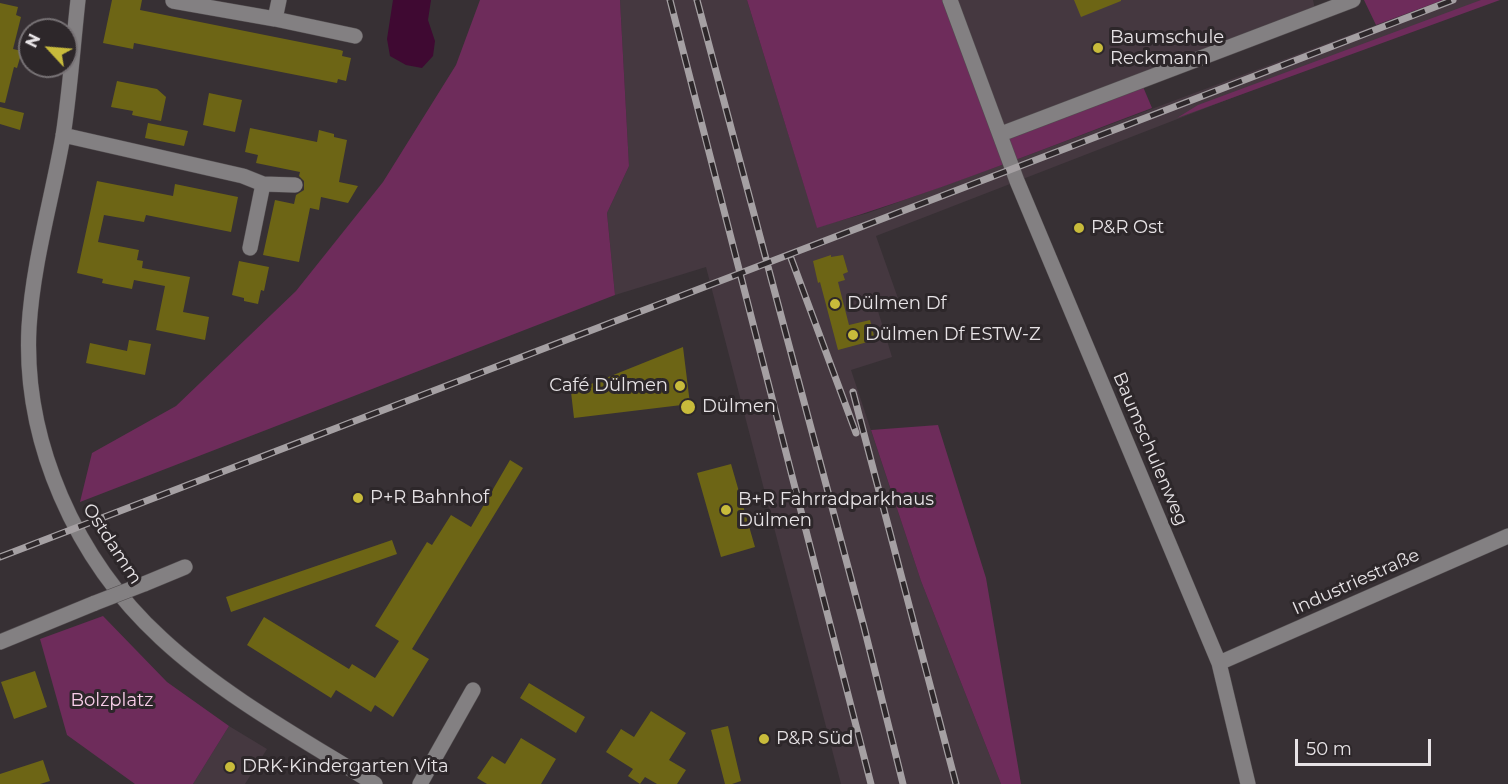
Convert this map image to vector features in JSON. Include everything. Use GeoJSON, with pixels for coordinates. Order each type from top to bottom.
{"type":"FeatureCollection","features":[{"type":"Feature","properties":{"kind":"street","name":"Ostdamm"},"geometry":{"type":"LineString","coordinates":[[78,0],[63,135],[32,294],[29,329],[30,391],[45,456],[71,520],[111,583],[161,638],[194,666],[240,699],[375,784]]}},
{"type":"Feature","properties":{"kind":"street"},"geometry":{"type":"LineString","coordinates":[[275,20],[279,0]]}},
{"type":"Feature","properties":{"kind":"street","name":"Baumschulenweg"},"geometry":{"type":"LineString","coordinates":[[950,0],[1017,182],[1219,663],[1248,784]]}},
{"type":"Feature","properties":{"kind":"street"},"geometry":{"type":"LineString","coordinates":[[1001,134],[1353,0]]}},
{"type":"Feature","properties":{"kind":"street"},"geometry":{"type":"LineString","coordinates":[[173,1],[355,36]]}},
{"type":"Feature","properties":{"kind":"street"},"geometry":{"type":"LineString","coordinates":[[63,135],[243,176],[263,184],[295,185]]}},
{"type":"Feature","properties":{"kind":"street"},"geometry":{"type":"LineString","coordinates":[[250,248],[263,184]]}},
{"type":"Feature","properties":{"kind":"street","name":"Industriestraße"},"geometry":{"type":"LineString","coordinates":[[1219,663],[1508,536]]}},
{"type":"Feature","properties":{"kind":"street"},"geometry":{"type":"LineString","coordinates":[[0,642],[185,567]]}},
{"type":"Feature","properties":{"kind":"street"},"geometry":{"type":"LineString","coordinates":[[420,784],[473,690]]}},
{"type":"Feature","properties":{"kind":"shaded area"},"geometry":{"type":"Polygon","coordinates":[[[393,0],[431,0],[428,20],[435,41],[433,56],[422,68],[406,65],[390,56],[387,39],[393,0]]]}},
{"type":"Feature","properties":{"kind":"shaded area"},"geometry":{"type":"Polygon","coordinates":[[[620,0],[747,0],[817,227],[868,213],[1010,162],[1443,0],[1484,0],[876,236],[900,304],[878,311],[892,357],[851,370],[921,581],[1001,784],[841,784],[706,267],[615,295],[607,213],[629,166],[620,0]]]}},
{"type":"Feature","properties":{"kind":"shaded area","name":"Baumschule Reckmann"},"geometry":{"type":"Polygon","coordinates":[[[950,0],[1313,0],[1316,14],[1001,134],[950,0]]]}},
{"type":"Feature","properties":{"kind":"shaded area","name":"DRK-Kindergarten Vita"},"geometry":{"type":"Polygon","coordinates":[[[229,726],[267,749],[245,784],[193,784],[229,726]]]}},
{"type":"Feature","properties":{"kind":"green space"},"geometry":{"type":"Polygon","coordinates":[[[480,0],[620,0],[629,166],[607,213],[615,295],[80,502],[92,453],[176,406],[296,291],[383,182],[456,65],[480,0]]]}},
{"type":"Feature","properties":{"kind":"green space"},"geometry":{"type":"Polygon","coordinates":[[[747,0],[950,0],[1001,134],[1141,82],[1152,108],[944,186],[817,228],[747,0]]]}},
{"type":"Feature","properties":{"kind":"green space"},"geometry":{"type":"Polygon","coordinates":[[[1364,0],[1443,0],[1376,25],[1364,0]]]}},
{"type":"Feature","properties":{"kind":"green space"},"geometry":{"type":"Polygon","coordinates":[[[1481,0],[1500,0],[1177,118],[1198,105],[1481,0]]]}},
{"type":"Feature","properties":{"kind":"green space"},"geometry":{"type":"Polygon","coordinates":[[[938,425],[986,578],[1021,784],[1001,784],[921,581],[871,430],[938,425]]]}},
{"type":"Feature","properties":{"kind":"green space","name":"Bolzplatz"},"geometry":{"type":"Polygon","coordinates":[[[103,616],[167,682],[229,726],[193,784],[135,784],[67,735],[40,639],[103,616]]]}},
{"type":"Feature","properties":{"kind":"building"},"geometry":{"type":"Polygon","coordinates":[[[112,0],[142,0],[140,10],[343,51],[342,56],[351,58],[346,81],[338,79],[337,83],[134,43],[133,49],[103,43],[112,0]]]}},
{"type":"Feature","properties":{"kind":"building"},"geometry":{"type":"Polygon","coordinates":[[[1074,0],[1121,0],[1121,1],[1081,17],[1074,0]]]}},
{"type":"Feature","properties":{"kind":"building"},"geometry":{"type":"Polygon","coordinates":[[[0,3],[18,7],[16,15],[21,17],[18,18],[13,49],[18,50],[18,65],[17,68],[14,67],[5,103],[0,102],[0,3]]]}},
{"type":"Feature","properties":{"kind":"building"},"geometry":{"type":"Polygon","coordinates":[[[117,81],[157,89],[166,97],[161,121],[132,115],[133,111],[111,107],[117,81]]]}},
{"type":"Feature","properties":{"kind":"building"},"geometry":{"type":"Polygon","coordinates":[[[209,93],[242,100],[235,132],[203,125],[209,93]]]}},
{"type":"Feature","properties":{"kind":"building"},"geometry":{"type":"Polygon","coordinates":[[[0,107],[24,113],[20,130],[0,124],[0,107]]]}},
{"type":"Feature","properties":{"kind":"building"},"geometry":{"type":"Polygon","coordinates":[[[148,123],[188,131],[184,146],[145,138],[148,123]]]}},
{"type":"Feature","properties":{"kind":"building"},"geometry":{"type":"Polygon","coordinates":[[[250,128],[317,142],[319,130],[347,140],[339,182],[358,186],[348,203],[321,197],[319,210],[310,208],[299,262],[263,255],[275,200],[294,204],[296,195],[304,190],[304,181],[299,176],[300,172],[256,163],[258,155],[245,152],[250,128]]]}},
{"type":"Feature","properties":{"kind":"building"},"geometry":{"type":"Polygon","coordinates":[[[97,181],[173,196],[175,184],[238,197],[231,232],[146,215],[144,222],[104,215],[98,242],[139,250],[137,260],[143,261],[142,268],[190,277],[183,312],[209,317],[205,340],[156,330],[165,286],[134,280],[132,289],[102,283],[103,279],[77,273],[97,181]]]}},
{"type":"Feature","properties":{"kind":"building","name":"Dülmen Df"},"geometry":{"type":"Polygon","coordinates":[[[831,255],[831,257],[843,255],[848,272],[843,274],[845,280],[838,282],[849,325],[870,320],[875,340],[838,350],[813,261],[831,255]]]}},
{"type":"Feature","properties":{"kind":"building"},"geometry":{"type":"Polygon","coordinates":[[[239,261],[269,267],[264,291],[261,290],[258,304],[232,295],[239,261]]]}},
{"type":"Feature","properties":{"kind":"building"},"geometry":{"type":"Polygon","coordinates":[[[129,340],[151,344],[145,375],[86,363],[90,343],[127,351],[129,340]]]}},
{"type":"Feature","properties":{"kind":"building"},"geometry":{"type":"Polygon","coordinates":[[[683,347],[690,404],[574,418],[571,392],[683,347]]]}},
{"type":"Feature","properties":{"kind":"building"},"geometry":{"type":"Polygon","coordinates":[[[510,460],[523,468],[412,649],[429,659],[393,717],[375,705],[371,712],[336,690],[331,698],[247,645],[264,617],[349,669],[352,664],[375,678],[399,641],[375,626],[427,542],[432,545],[451,515],[471,527],[510,460]]]}},
{"type":"Feature","properties":{"kind":"building","name":"B+R Fahrradparkhaus Dülmen"},"geometry":{"type":"Polygon","coordinates":[[[731,464],[755,547],[721,557],[697,473],[731,464]]]}},
{"type":"Feature","properties":{"kind":"building"},"geometry":{"type":"Polygon","coordinates":[[[392,540],[397,554],[231,612],[226,597],[392,540]]]}},
{"type":"Feature","properties":{"kind":"building"},"geometry":{"type":"Polygon","coordinates":[[[35,671],[47,707],[14,719],[1,682],[35,671]]]}},
{"type":"Feature","properties":{"kind":"building"},"geometry":{"type":"Polygon","coordinates":[[[529,683],[585,717],[576,733],[520,698],[529,683]]]}},
{"type":"Feature","properties":{"kind":"building"},"geometry":{"type":"Polygon","coordinates":[[[651,711],[686,733],[669,760],[686,770],[677,784],[657,784],[645,777],[640,784],[628,776],[633,769],[606,752],[621,729],[634,737],[651,711]]]}},
{"type":"Feature","properties":{"kind":"building"},"geometry":{"type":"Polygon","coordinates":[[[728,726],[741,781],[732,784],[725,784],[711,730],[728,726]]]}},
{"type":"Feature","properties":{"kind":"building"},"geometry":{"type":"Polygon","coordinates":[[[521,738],[556,759],[541,784],[487,784],[477,778],[492,756],[505,764],[521,738]]]}},
{"type":"Feature","properties":{"kind":"building"},"geometry":{"type":"Polygon","coordinates":[[[43,760],[50,781],[40,784],[0,784],[0,774],[43,760]]]}},
{"type":"Feature","properties":{"kind":"railway"},"geometry":{"type":"LineString","coordinates":[[670,0],[871,784]]}},
{"type":"Feature","properties":{"kind":"railway"},"geometry":{"type":"LineString","coordinates":[[697,0],[864,627],[903,784]]}},
{"type":"Feature","properties":{"kind":"railway"},"geometry":{"type":"LineString","coordinates":[[0,557],[1453,0]]}},
{"type":"Feature","properties":{"kind":"railway"},"geometry":{"type":"LineString","coordinates":[[791,258],[856,433]]}},
{"type":"Feature","properties":{"kind":"railway"},"geometry":{"type":"LineString","coordinates":[[853,392],[956,784]]}},
{"type":"Feature","properties":{"kind":"place","name":"Baumschule Reckmann"},"geometry":{"type":"Point","coordinates":[1098,48]}},
{"type":"Feature","properties":{"kind":"place","name":"P&R Ost"},"geometry":{"type":"Point","coordinates":[1079,228]}},
{"type":"Feature","properties":{"kind":"place","name":"Dülmen Df"},"geometry":{"type":"Point","coordinates":[835,304]}},
{"type":"Feature","properties":{"kind":"place","name":"Dülmen Df ESTW-Z"},"geometry":{"type":"Point","coordinates":[853,335]}},
{"type":"Feature","properties":{"kind":"place","name":"Café Dülmen"},"geometry":{"type":"Point","coordinates":[680,386]}},
{"type":"Feature","properties":{"kind":"place","name":"Dülmen"},"geometry":{"type":"Point","coordinates":[688,407]}},
{"type":"Feature","properties":{"kind":"place","name":"P+R Bahnhof"},"geometry":{"type":"Point","coordinates":[358,498]}},
{"type":"Feature","properties":{"kind":"place","name":"B+R Fahrradparkhaus Dülmen"},"geometry":{"type":"Point","coordinates":[726,510]}},
{"type":"Feature","properties":{"kind":"place","name":"P&R Süd"},"geometry":{"type":"Point","coordinates":[764,739]}},
{"type":"Feature","properties":{"kind":"place","name":"DRK-Kindergarten Vita"},"geometry":{"type":"Point","coordinates":[230,767]}}]}
